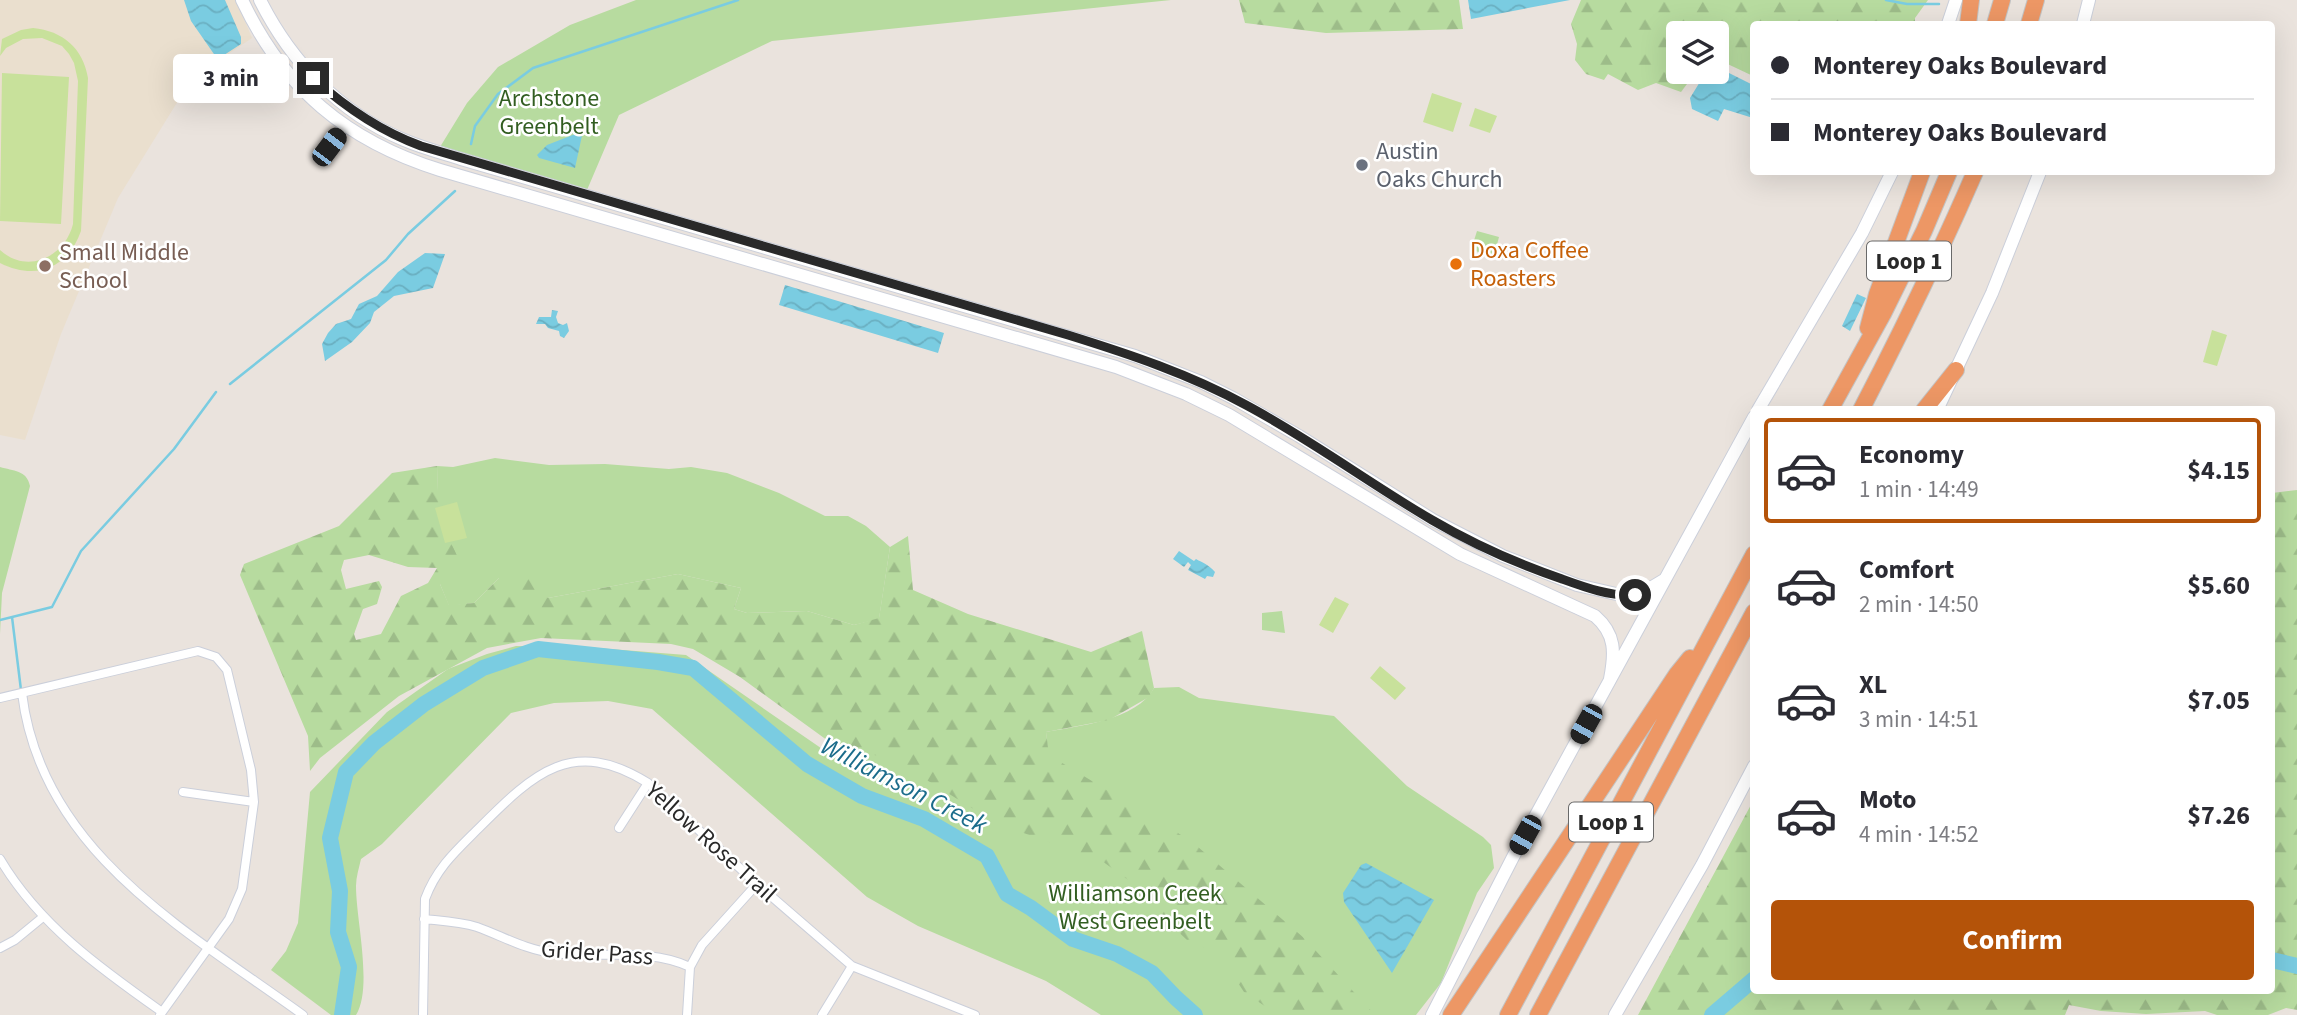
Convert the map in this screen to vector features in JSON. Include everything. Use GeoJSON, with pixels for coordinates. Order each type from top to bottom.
{"type":"FeatureCollection","features":[{"type":"Feature","properties":{"kind":"highway"},"geometry":{"type":"LineString","coordinates":[[1968,21],[1971,0]]}},
{"type":"Feature","properties":{"kind":"highway"},"geometry":{"type":"LineString","coordinates":[[1997,21],[2002,0]]}},
{"type":"Feature","properties":{"kind":"highway"},"geometry":{"type":"LineString","coordinates":[[2030,21],[2036,0]]}},
{"type":"Feature","properties":{"kind":"highway"},"geometry":{"type":"LineString","coordinates":[[1863,348],[1877,294],[1922,175]]}},
{"type":"Feature","properties":{"kind":"highway","name":"Loop 1"},"geometry":{"type":"LineString","coordinates":[[1832,406],[1883,314],[1924,231],[1948,175]]}},
{"type":"Feature","properties":{"kind":"highway","name":"Loop 1"},"geometry":{"type":"LineString","coordinates":[[1863,406],[1928,277],[1974,175]]}},
{"type":"Feature","properties":{"kind":"highway"},"geometry":{"type":"LineString","coordinates":[[1927,406],[1956,370]]}},
{"type":"Feature","properties":{"kind":"highway","name":"Loop 1"},"geometry":{"type":"LineString","coordinates":[[1508,1015],[1750,562]]}},
{"type":"Feature","properties":{"kind":"highway","name":"Loop 1"},"geometry":{"type":"LineString","coordinates":[[1538,1015],[1750,619]]}},
{"type":"Feature","properties":{"kind":"highway"},"geometry":{"type":"LineString","coordinates":[[1451,1015],[1677,674],[1714,629]]}},
{"type":"Feature","properties":{"kind":"highway"},"geometry":{"type":"LineString","coordinates":[[1730,656],[1750,633]]}},
{"type":"Feature","properties":{"kind":"street"},"geometry":{"type":"LineString","coordinates":[[242,0],[267,47],[292,80],[345,126],[384,149],[411,161],[1116,367],[1186,394],[1251,427],[1460,554],[1595,616],[1608,630],[1612,640],[1614,658],[1610,679]]}},
{"type":"Feature","properties":{"kind":"street"},"geometry":{"type":"LineString","coordinates":[[260,0],[281,37],[313,78],[367,121],[404,140],[1135,356],[1200,382],[1252,408],[1433,520],[1515,561],[1577,585],[1625,596],[1649,589],[1664,580]]}},
{"type":"Feature","properties":{"kind":"street"},"geometry":{"type":"LineString","coordinates":[[1949,21],[1956,0]]}},
{"type":"Feature","properties":{"kind":"street"},"geometry":{"type":"LineString","coordinates":[[2084,21],[2089,0]]}},
{"type":"Feature","properties":{"kind":"street"},"geometry":{"type":"LineString","coordinates":[[329,147],[345,126]]}},
{"type":"Feature","properties":{"kind":"street"},"geometry":{"type":"LineString","coordinates":[[1760,406],[1856,244],[1890,175]]}},
{"type":"Feature","properties":{"kind":"street"},"geometry":{"type":"LineString","coordinates":[[1939,406],[1997,281],[2039,175]]}},
{"type":"Feature","properties":{"kind":"street"},"geometry":{"type":"LineString","coordinates":[[1432,1015],[1483,912],[1750,424]]}},
{"type":"Feature","properties":{"kind":"street"},"geometry":{"type":"LineString","coordinates":[[0,698],[198,651],[216,657],[227,670],[251,770],[254,802],[242,889],[229,919],[161,1013],[99,967],[43,918],[0,859]]}},
{"type":"Feature","properties":{"kind":"street"},"geometry":{"type":"LineString","coordinates":[[22,693],[24,711],[41,766],[68,816],[112,870],[138,894],[300,1013]]}},
{"type":"Feature","properties":{"kind":"street","name":"Yellow Rose Trail"},"geometry":{"type":"LineString","coordinates":[[423,1015],[425,899],[441,866],[513,794],[534,777],[566,764],[587,762],[610,764],[628,770],[648,783],[757,884],[852,966],[975,1015]]}},
{"type":"Feature","properties":{"kind":"street"},"geometry":{"type":"LineString","coordinates":[[1615,1015],[1702,865],[1750,774]]}},
{"type":"Feature","properties":{"kind":"street"},"geometry":{"type":"LineString","coordinates":[[619,828],[648,783]]}},
{"type":"Feature","properties":{"kind":"street"},"geometry":{"type":"LineString","coordinates":[[183,792],[254,802]]}},
{"type":"Feature","properties":{"kind":"street"},"geometry":{"type":"LineString","coordinates":[[687,1015],[690,967],[702,945],[757,884]]}},
{"type":"Feature","properties":{"kind":"street"},"geometry":{"type":"LineString","coordinates":[[0,948],[43,918]]}},
{"type":"Feature","properties":{"kind":"street","name":"Grider Pass"},"geometry":{"type":"LineString","coordinates":[[424,919],[453,921],[538,951],[653,957],[677,960],[690,967]]}},
{"type":"Feature","properties":{"kind":"street"},"geometry":{"type":"LineString","coordinates":[[822,1015],[852,966]]}},
{"type":"Feature","properties":{"kind":"shaded area","name":"Small Middle School"},"geometry":{"type":"Polygon","coordinates":[[[0,0],[236,0],[252,38],[221,59],[178,101],[118,198],[61,334],[25,440],[0,435],[0,0]]]}},
{"type":"Feature","properties":{"kind":"green space","name":"Archstone Greenbelt"},"geometry":{"type":"Polygon","coordinates":[[[636,0],[1171,0],[772,41],[619,115],[587,190],[440,147],[467,103],[498,67],[570,25],[636,0]]]}},
{"type":"Feature","properties":{"kind":"green space"},"geometry":{"type":"Polygon","coordinates":[[[1239,0],[1459,0],[1463,29],[1326,33],[1245,23],[1239,0]]]}},
{"type":"Feature","properties":{"kind":"green space"},"geometry":{"type":"Polygon","coordinates":[[[1581,0],[1928,0],[1915,21],[1750,21],[1750,75],[1729,65],[1729,21],[1666,21],[1666,84],[1687,84],[1681,92],[1656,83],[1638,90],[1608,74],[1604,80],[1586,74],[1575,60],[1577,44],[1571,24],[1581,0]]]}},
{"type":"Feature","properties":{"kind":"green space"},"geometry":{"type":"Polygon","coordinates":[[[33,28],[54,33],[70,43],[82,58],[88,78],[81,231],[68,254],[59,262],[38,271],[26,271],[0,263],[0,250],[22,261],[44,259],[62,246],[73,224],[78,81],[69,54],[62,46],[42,38],[23,39],[6,48],[0,56],[2,39],[21,30],[33,28]]]}},
{"type":"Feature","properties":{"kind":"green space"},"geometry":{"type":"Polygon","coordinates":[[[2,73],[69,77],[61,224],[0,221],[2,73]]]}},
{"type":"Feature","properties":{"kind":"green space"},"geometry":{"type":"Polygon","coordinates":[[[1432,93],[1462,103],[1453,132],[1423,122],[1432,93]]]}},
{"type":"Feature","properties":{"kind":"green space"},"geometry":{"type":"Polygon","coordinates":[[[1475,108],[1497,116],[1490,133],[1469,126],[1475,108]]]}},
{"type":"Feature","properties":{"kind":"green space"},"geometry":{"type":"Polygon","coordinates":[[[1477,231],[1499,237],[1494,256],[1471,250],[1477,231]]]}},
{"type":"Feature","properties":{"kind":"green space"},"geometry":{"type":"Polygon","coordinates":[[[2212,330],[2227,335],[2217,366],[2203,362],[2212,330]]]}},
{"type":"Feature","properties":{"kind":"green space"},"geometry":{"type":"Polygon","coordinates":[[[495,458],[549,465],[605,464],[669,469],[691,467],[727,473],[779,493],[825,516],[848,516],[866,526],[890,547],[879,619],[854,625],[807,611],[747,613],[734,609],[741,588],[678,574],[548,598],[499,578],[474,603],[449,606],[440,584],[437,466],[453,467],[495,458]]]}},
{"type":"Feature","properties":{"kind":"green space"},"geometry":{"type":"Polygon","coordinates":[[[437,466],[439,516],[459,560],[440,584],[449,605],[474,603],[499,578],[522,571],[548,598],[678,574],[741,588],[734,609],[747,613],[807,611],[854,625],[879,618],[890,547],[908,536],[913,590],[968,614],[1091,652],[1142,631],[1154,688],[1149,697],[1109,720],[1046,732],[1049,755],[1191,841],[1304,938],[1375,1015],[1278,1015],[1244,992],[1219,954],[1187,940],[1153,908],[1142,890],[1102,861],[996,823],[896,761],[831,743],[740,677],[693,649],[671,644],[541,638],[487,648],[399,696],[320,758],[310,771],[308,736],[240,575],[244,564],[339,526],[392,473],[437,466]],[[369,555],[344,560],[341,570],[346,589],[379,581],[382,587],[377,604],[363,609],[354,634],[356,640],[381,634],[401,596],[428,583],[437,568],[408,567],[369,555]]]}},
{"type":"Feature","properties":{"kind":"green space"},"geometry":{"type":"Polygon","coordinates":[[[0,467],[23,474],[30,486],[2,593],[0,634],[0,467]]]}},
{"type":"Feature","properties":{"kind":"green space"},"geometry":{"type":"Polygon","coordinates":[[[2297,490],[2297,1010],[2286,1008],[2268,1015],[2217,1015],[2205,1011],[2146,1014],[2101,1011],[2069,1005],[2065,1015],[1638,1015],[1750,807],[1750,994],[2275,994],[2275,493],[2297,490]]]}},
{"type":"Feature","properties":{"kind":"green space"},"geometry":{"type":"Polygon","coordinates":[[[457,502],[467,538],[445,543],[435,508],[457,502]]]}},
{"type":"Feature","properties":{"kind":"green space"},"geometry":{"type":"Polygon","coordinates":[[[1335,597],[1349,604],[1333,633],[1319,625],[1335,597]]]}},
{"type":"Feature","properties":{"kind":"green space"},"geometry":{"type":"Polygon","coordinates":[[[1282,611],[1285,633],[1262,630],[1262,613],[1282,611]]]}},
{"type":"Feature","properties":{"kind":"green space","name":"Williamson Creek West Greenbelt"},"geometry":{"type":"Polygon","coordinates":[[[516,646],[585,647],[686,655],[847,766],[854,739],[1048,753],[1046,732],[1090,724],[1121,714],[1146,699],[1154,688],[1179,687],[1199,698],[1334,716],[1407,786],[1483,837],[1491,845],[1494,868],[1477,893],[1441,983],[1416,1015],[1101,1015],[1046,981],[918,926],[867,897],[652,709],[608,701],[554,703],[511,713],[382,844],[361,859],[356,886],[363,971],[361,1003],[356,1015],[331,1015],[271,970],[286,951],[298,923],[310,792],[387,712],[448,669],[516,646]]]}},
{"type":"Feature","properties":{"kind":"green space"},"geometry":{"type":"Polygon","coordinates":[[[1380,666],[1406,688],[1395,700],[1370,678],[1380,666]]]}},
{"type":"Feature","properties":{"kind":"water"},"geometry":{"type":"Polygon","coordinates":[[[184,0],[225,0],[241,37],[241,44],[221,57],[216,57],[191,21],[184,0]]]}},
{"type":"Feature","properties":{"kind":"water"},"geometry":{"type":"Polygon","coordinates":[[[1468,0],[1570,0],[1471,19],[1468,0]]]}},
{"type":"Feature","properties":{"kind":"water"},"geometry":{"type":"Polygon","coordinates":[[[1729,73],[1750,84],[1750,117],[1724,109],[1718,121],[1692,109],[1690,98],[1699,84],[1729,84],[1729,73]]]}},
{"type":"Feature","properties":{"kind":"water"},"geometry":{"type":"Polygon","coordinates":[[[583,131],[575,168],[539,158],[537,155],[547,145],[583,131]]]}},
{"type":"Feature","properties":{"kind":"water"},"geometry":{"type":"Polygon","coordinates":[[[425,253],[445,254],[433,288],[394,296],[374,312],[370,323],[352,342],[325,361],[322,344],[336,324],[351,319],[359,304],[377,296],[398,272],[425,253]]]}},
{"type":"Feature","properties":{"kind":"water"},"geometry":{"type":"Polygon","coordinates":[[[785,285],[944,333],[938,353],[779,305],[785,285]]]}},
{"type":"Feature","properties":{"kind":"water"},"geometry":{"type":"Polygon","coordinates":[[[1857,294],[1866,298],[1850,331],[1842,326],[1857,294]]]}},
{"type":"Feature","properties":{"kind":"water"},"geometry":{"type":"Polygon","coordinates":[[[552,310],[558,311],[558,323],[567,323],[569,331],[564,338],[559,331],[548,328],[545,324],[536,324],[539,317],[551,317],[552,310]]]}},
{"type":"Feature","properties":{"kind":"water"},"geometry":{"type":"Polygon","coordinates":[[[1179,551],[1210,567],[1215,572],[1213,577],[1207,576],[1205,579],[1188,570],[1191,565],[1188,562],[1184,567],[1173,559],[1179,551]]]}},
{"type":"Feature","properties":{"kind":"water"},"geometry":{"type":"Polygon","coordinates":[[[1366,863],[1434,900],[1392,973],[1344,902],[1343,893],[1361,865],[1366,863]]]}},
{"type":"Feature","properties":{"kind":"waterway"},"geometry":{"type":"LineString","coordinates":[[471,144],[475,126],[498,94],[533,68],[738,0]]}},
{"type":"Feature","properties":{"kind":"waterway"},"geometry":{"type":"LineString","coordinates":[[1886,0],[1907,4],[1939,4]]}},
{"type":"Feature","properties":{"kind":"waterway"},"geometry":{"type":"LineString","coordinates":[[230,384],[386,260],[408,234],[455,191]]}},
{"type":"Feature","properties":{"kind":"waterway"},"geometry":{"type":"LineString","coordinates":[[0,620],[52,607],[81,551],[174,449],[216,392]]}},
{"type":"Feature","properties":{"kind":"waterway"},"geometry":{"type":"LineString","coordinates":[[12,617],[21,690]]}},
{"type":"Feature","properties":{"kind":"waterway","name":"Williamson Creek"},"geometry":{"type":"LineString","coordinates":[[342,1015],[349,967],[338,932],[340,891],[330,838],[346,772],[374,743],[424,704],[483,668],[538,649],[693,668],[807,764],[862,796],[924,819],[987,856],[1007,894],[1073,939],[1117,954],[1152,973],[1195,1015]]}},
{"type":"Feature","properties":{"kind":"waterway","name":"Williamson Creek"},"geometry":{"type":"LineString","coordinates":[[2275,961],[2297,966]]}},
{"type":"Feature","properties":{"kind":"waterway","name":"Williamson Creek"},"geometry":{"type":"LineString","coordinates":[[1712,1015],[1750,982]]}},
{"type":"Feature","properties":{"kind":"place","name":"Austin Oaks Church"},"geometry":{"type":"Point","coordinates":[1362,165]}},
{"type":"Feature","properties":{"kind":"place","name":"Doxa Coffee Roasters"},"geometry":{"type":"Point","coordinates":[1456,264]}},
{"type":"Feature","properties":{"kind":"place","name":"Small Middle School"},"geometry":{"type":"Point","coordinates":[45,266]}},
{"type":"Feature","properties":{"kind":"route"},"geometry":{"type":"LineString","coordinates":[[313,78],[367,121],[421,146],[1068,335],[1167,368],[1262,414],[1433,520],[1480,544],[1577,585],[1625,596],[1635,595]]}}]}
